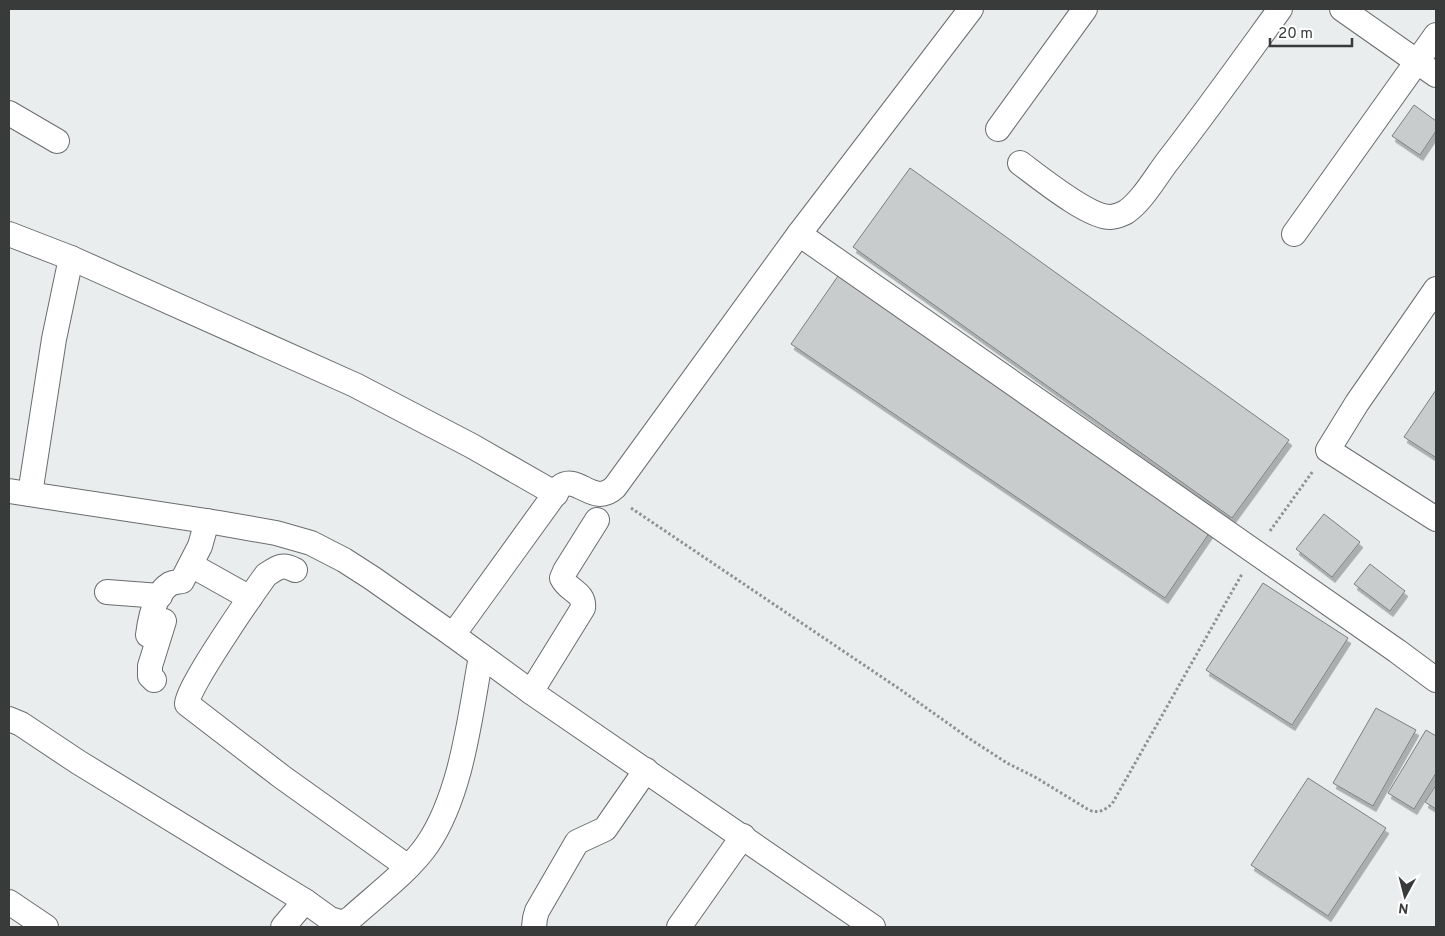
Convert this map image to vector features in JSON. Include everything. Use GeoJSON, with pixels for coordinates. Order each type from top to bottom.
{"type":"FeatureCollection","features":[{"type":"Feature","properties":{"kind":"street"},"geometry":{"type":"LineString","coordinates":[[454,635],[560,487],[571,483],[604,495],[615,487],[799,234],[971,9]]}},
{"type":"Feature","properties":{"kind":"street"},"geometry":{"type":"LineString","coordinates":[[998,130],[1085,9]]}},
{"type":"Feature","properties":{"kind":"street"},"geometry":{"type":"LineString","coordinates":[[1020,164],[1055,189],[1096,214],[1109,217],[1118,216],[1126,212],[1143,194],[1280,9]]}},
{"type":"Feature","properties":{"kind":"street"},"geometry":{"type":"LineString","coordinates":[[1342,9],[1427,68]]}},
{"type":"Feature","properties":{"kind":"street"},"geometry":{"type":"LineString","coordinates":[[1294,234],[1427,68],[1436,35]]}},
{"type":"Feature","properties":{"kind":"street"},"geometry":{"type":"LineString","coordinates":[[9,113],[57,141]]}},
{"type":"Feature","properties":{"kind":"street"},"geometry":{"type":"LineString","coordinates":[[9,234],[71,258],[355,385],[472,446],[556,494]]}},
{"type":"Feature","properties":{"kind":"street"},"geometry":{"type":"LineString","coordinates":[[799,234],[1436,680]]}},
{"type":"Feature","properties":{"kind":"street"},"geometry":{"type":"LineString","coordinates":[[71,258],[19,492],[207,521],[276,533],[311,542],[358,569],[454,635],[531,692],[873,927]]}},
{"type":"Feature","properties":{"kind":"street"},"geometry":{"type":"LineString","coordinates":[[1436,289],[1357,403],[1328,450],[1436,519]]}},
{"type":"Feature","properties":{"kind":"street"},"geometry":{"type":"LineString","coordinates":[[531,692],[583,608],[584,600],[562,578],[565,570],[598,520]]}},
{"type":"Feature","properties":{"kind":"street"},"geometry":{"type":"LineString","coordinates":[[154,680],[149,671],[156,644],[169,606],[200,546],[207,521]]}},
{"type":"Feature","properties":{"kind":"street"},"geometry":{"type":"LineString","coordinates":[[295,570],[287,566],[275,569],[266,575],[208,662],[188,696],[187,704],[282,777],[408,867]]}},
{"type":"Feature","properties":{"kind":"street"},"geometry":{"type":"LineString","coordinates":[[148,635],[150,619],[160,596],[169,585],[186,573]]}},
{"type":"Feature","properties":{"kind":"street"},"geometry":{"type":"LineString","coordinates":[[186,573],[250,598]]}},
{"type":"Feature","properties":{"kind":"street"},"geometry":{"type":"LineString","coordinates":[[107,592],[160,596]]}},
{"type":"Feature","properties":{"kind":"street"},"geometry":{"type":"LineString","coordinates":[[9,719],[21,724],[86,767],[330,918],[343,923],[408,867],[427,846],[440,823],[460,766],[481,656]]}},
{"type":"Feature","properties":{"kind":"street"},"geometry":{"type":"LineString","coordinates":[[534,927],[537,911],[577,842],[605,829],[646,770]]}},
{"type":"Feature","properties":{"kind":"street"},"geometry":{"type":"LineString","coordinates":[[679,927],[743,836]]}},
{"type":"Feature","properties":{"kind":"street"},"geometry":{"type":"LineString","coordinates":[[283,927],[305,901]]}},
{"type":"Feature","properties":{"kind":"street"},"geometry":{"type":"LineString","coordinates":[[9,902],[46,927]]}},
{"type":"Feature","properties":{"kind":"path"},"geometry":{"type":"LineString","coordinates":[[609,493],[970,739],[1007,763],[1035,777],[1089,810],[1097,812],[1108,808],[1112,804],[1255,552],[1328,450]]}},
{"type":"Feature","properties":{"kind":"building"},"geometry":{"type":"Polygon","coordinates":[[[1414,105],[1436,121],[1436,131],[1420,155],[1392,136],[1414,105]]]}},
{"type":"Feature","properties":{"kind":"building"},"geometry":{"type":"Polygon","coordinates":[[[910,168],[1289,440],[1232,518],[853,247],[910,168]]]}},
{"type":"Feature","properties":{"kind":"building"},"geometry":{"type":"Polygon","coordinates":[[[838,276],[1212,529],[1165,598],[791,344],[838,276]]]}},
{"type":"Feature","properties":{"kind":"building"},"geometry":{"type":"Polygon","coordinates":[[[1436,390],[1436,456],[1435,457],[1404,437],[1436,390]]]}},
{"type":"Feature","properties":{"kind":"building"},"geometry":{"type":"Polygon","coordinates":[[[1324,514],[1360,542],[1332,577],[1296,549],[1324,514]]]}},
{"type":"Feature","properties":{"kind":"building"},"geometry":{"type":"Polygon","coordinates":[[[1370,564],[1405,591],[1390,611],[1354,584],[1370,564]]]}},
{"type":"Feature","properties":{"kind":"building"},"geometry":{"type":"Polygon","coordinates":[[[1263,583],[1348,638],[1292,725],[1206,670],[1263,583]]]}},
{"type":"Feature","properties":{"kind":"building"},"geometry":{"type":"Polygon","coordinates":[[[1376,708],[1416,730],[1373,806],[1333,783],[1376,708]]]}},
{"type":"Feature","properties":{"kind":"building"},"geometry":{"type":"Polygon","coordinates":[[[1426,730],[1436,736],[1436,773],[1414,809],[1388,793],[1426,730]]]}},
{"type":"Feature","properties":{"kind":"building"},"geometry":{"type":"Polygon","coordinates":[[[1308,778],[1386,828],[1328,916],[1251,865],[1308,778]]]}},
{"type":"Feature","properties":{"kind":"building"},"geometry":{"type":"Polygon","coordinates":[[[1436,785],[1436,809],[1425,802],[1436,785]]]}}]}
